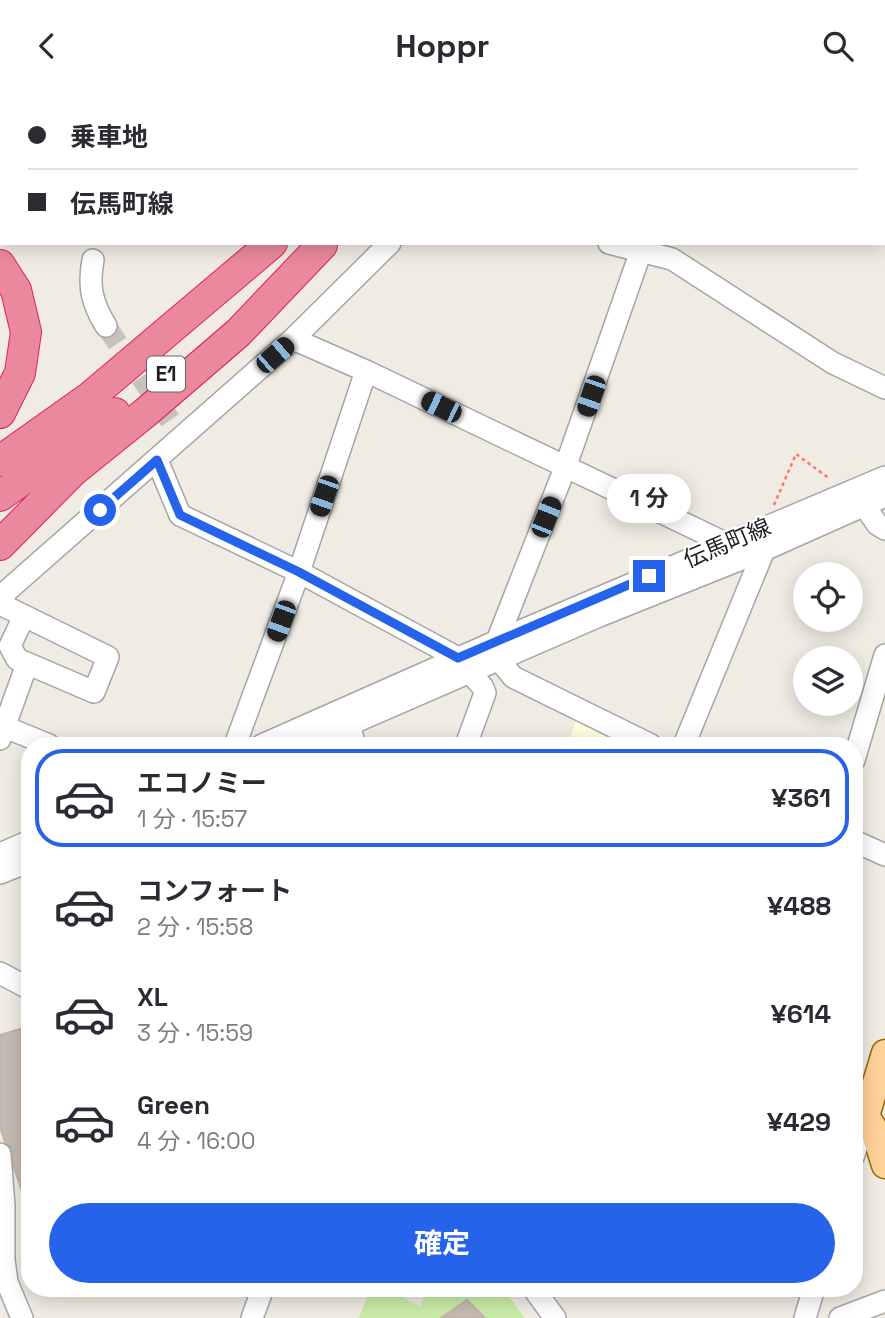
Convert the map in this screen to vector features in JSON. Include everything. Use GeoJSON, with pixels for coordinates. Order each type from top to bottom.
{"type":"FeatureCollection","features":[{"type":"Feature","properties":{"kind":"highway","name":"E1"},"geometry":{"type":"LineString","coordinates":[[0,461],[90,397],[270,245]]}},
{"type":"Feature","properties":{"kind":"highway","name":"E1"},"geometry":{"type":"LineString","coordinates":[[0,496],[146,389],[322,245]]}},
{"type":"Feature","properties":{"kind":"highway"},"geometry":{"type":"LineString","coordinates":[[0,545],[73,471],[238,333],[322,245]]}},
{"type":"Feature","properties":{"kind":"highway"},"geometry":{"type":"LineString","coordinates":[[0,265],[16,290],[26,332],[20,373],[0,413]]}},
{"type":"Feature","properties":{"kind":"main road"},"geometry":{"type":"LineString","coordinates":[[863,1107],[885,1053]]}},
{"type":"Feature","properties":{"kind":"main road"},"geometry":{"type":"LineString","coordinates":[[863,1117],[873,1127],[885,1165]]}},
{"type":"Feature","properties":{"kind":"street"},"geometry":{"type":"LineString","coordinates":[[0,597],[157,460],[179,430],[293,339],[388,245]]}},
{"type":"Feature","properties":{"kind":"street"},"geometry":{"type":"LineString","coordinates":[[617,245],[672,259],[832,363],[885,388]]}},
{"type":"Feature","properties":{"kind":"street"},"geometry":{"type":"LineString","coordinates":[[635,737],[513,677],[499,651],[641,251]]}},
{"type":"Feature","properties":{"kind":"street"},"geometry":{"type":"LineString","coordinates":[[93,260],[89,281],[106,326]]}},
{"type":"Feature","properties":{"kind":"street"},"geometry":{"type":"LineString","coordinates":[[293,339],[366,371],[725,543]]}},
{"type":"Feature","properties":{"kind":"street"},"geometry":{"type":"LineString","coordinates":[[238,737],[299,572],[366,371]]}},
{"type":"Feature","properties":{"kind":"street"},"geometry":{"type":"LineString","coordinates":[[157,460],[180,515],[299,572],[465,666],[485,693],[469,737]]}},
{"type":"Feature","properties":{"kind":"street","name":"伝馬町線"},"geometry":{"type":"LineString","coordinates":[[499,651],[599,616],[764,549],[856,499],[885,477]]}},
{"type":"Feature","properties":{"kind":"street","name":"伝馬町線"},"geometry":{"type":"LineString","coordinates":[[283,737],[465,666],[725,543],[856,499],[885,496]]}},
{"type":"Feature","properties":{"kind":"street"},"geometry":{"type":"LineString","coordinates":[[856,499],[877,524],[885,529]]}},
{"type":"Feature","properties":{"kind":"street"},"geometry":{"type":"LineString","coordinates":[[687,737],[764,549]]}},
{"type":"Feature","properties":{"kind":"street"},"geometry":{"type":"LineString","coordinates":[[0,604],[108,657],[94,692],[17,659],[10,646],[24,616]]}},
{"type":"Feature","properties":{"kind":"street"},"geometry":{"type":"LineString","coordinates":[[861,737],[885,655]]}},
{"type":"Feature","properties":{"kind":"street"},"geometry":{"type":"LineString","coordinates":[[21,738],[2,733],[27,664]]}},
{"type":"Feature","properties":{"kind":"street","name":"伝馬町線"},"geometry":{"type":"LineString","coordinates":[[321,737],[465,666]]}},
{"type":"Feature","properties":{"kind":"street"},"geometry":{"type":"LineString","coordinates":[[349,725],[353,737]]}},
{"type":"Feature","properties":{"kind":"street"},"geometry":{"type":"LineString","coordinates":[[0,855],[21,845]]}},
{"type":"Feature","properties":{"kind":"street"},"geometry":{"type":"LineString","coordinates":[[863,845],[885,855]]}},
{"type":"Feature","properties":{"kind":"street"},"geometry":{"type":"LineString","coordinates":[[0,873],[21,865]]}},
{"type":"Feature","properties":{"kind":"street"},"geometry":{"type":"LineString","coordinates":[[0,974],[21,984]]}},
{"type":"Feature","properties":{"kind":"street"},"geometry":{"type":"LineString","coordinates":[[0,1154],[4,1260],[7,1282],[22,1318]]}},
{"type":"Feature","properties":{"kind":"street"},"geometry":{"type":"LineString","coordinates":[[252,1318],[260,1297]]}},
{"type":"Feature","properties":{"kind":"street"},"geometry":{"type":"LineString","coordinates":[[540,1297],[555,1318]]}},
{"type":"Feature","properties":{"kind":"street"},"geometry":{"type":"LineString","coordinates":[[805,1318],[811,1297]]}},
{"type":"Feature","properties":{"kind":"street"},"geometry":{"type":"LineString","coordinates":[[840,1318],[885,1301]]}},
{"type":"Feature","properties":{"kind":"path"},"geometry":{"type":"LineString","coordinates":[[764,528],[796,454],[856,499]]}},
{"type":"Feature","properties":{"kind":"shaded area"},"geometry":{"type":"Polygon","coordinates":[[[576,720],[613,737],[571,737],[576,720]]]}},
{"type":"Feature","properties":{"kind":"green space"},"geometry":{"type":"Polygon","coordinates":[[[367,1297],[402,1297],[420,1306],[424,1297],[509,1297],[525,1318],[359,1318],[367,1297]]]}},
{"type":"Feature","properties":{"kind":"building"},"geometry":{"type":"Polygon","coordinates":[[[21,1029],[21,1188],[14,1168],[11,1147],[5,1142],[0,1127],[0,1035],[21,1029]]]}},
{"type":"Feature","properties":{"kind":"building"},"geometry":{"type":"Polygon","coordinates":[[[467,1300],[485,1318],[441,1318],[467,1300]]]}},
{"type":"Feature","properties":{"kind":"tunnel"},"geometry":{"type":"LineString","coordinates":[[106,326],[174,426]]}},
{"type":"Feature","properties":{"kind":"route"},"geometry":{"type":"LineString","coordinates":[[100,510],[157,460],[180,515],[299,572],[458,658],[649,576]]}}]}
